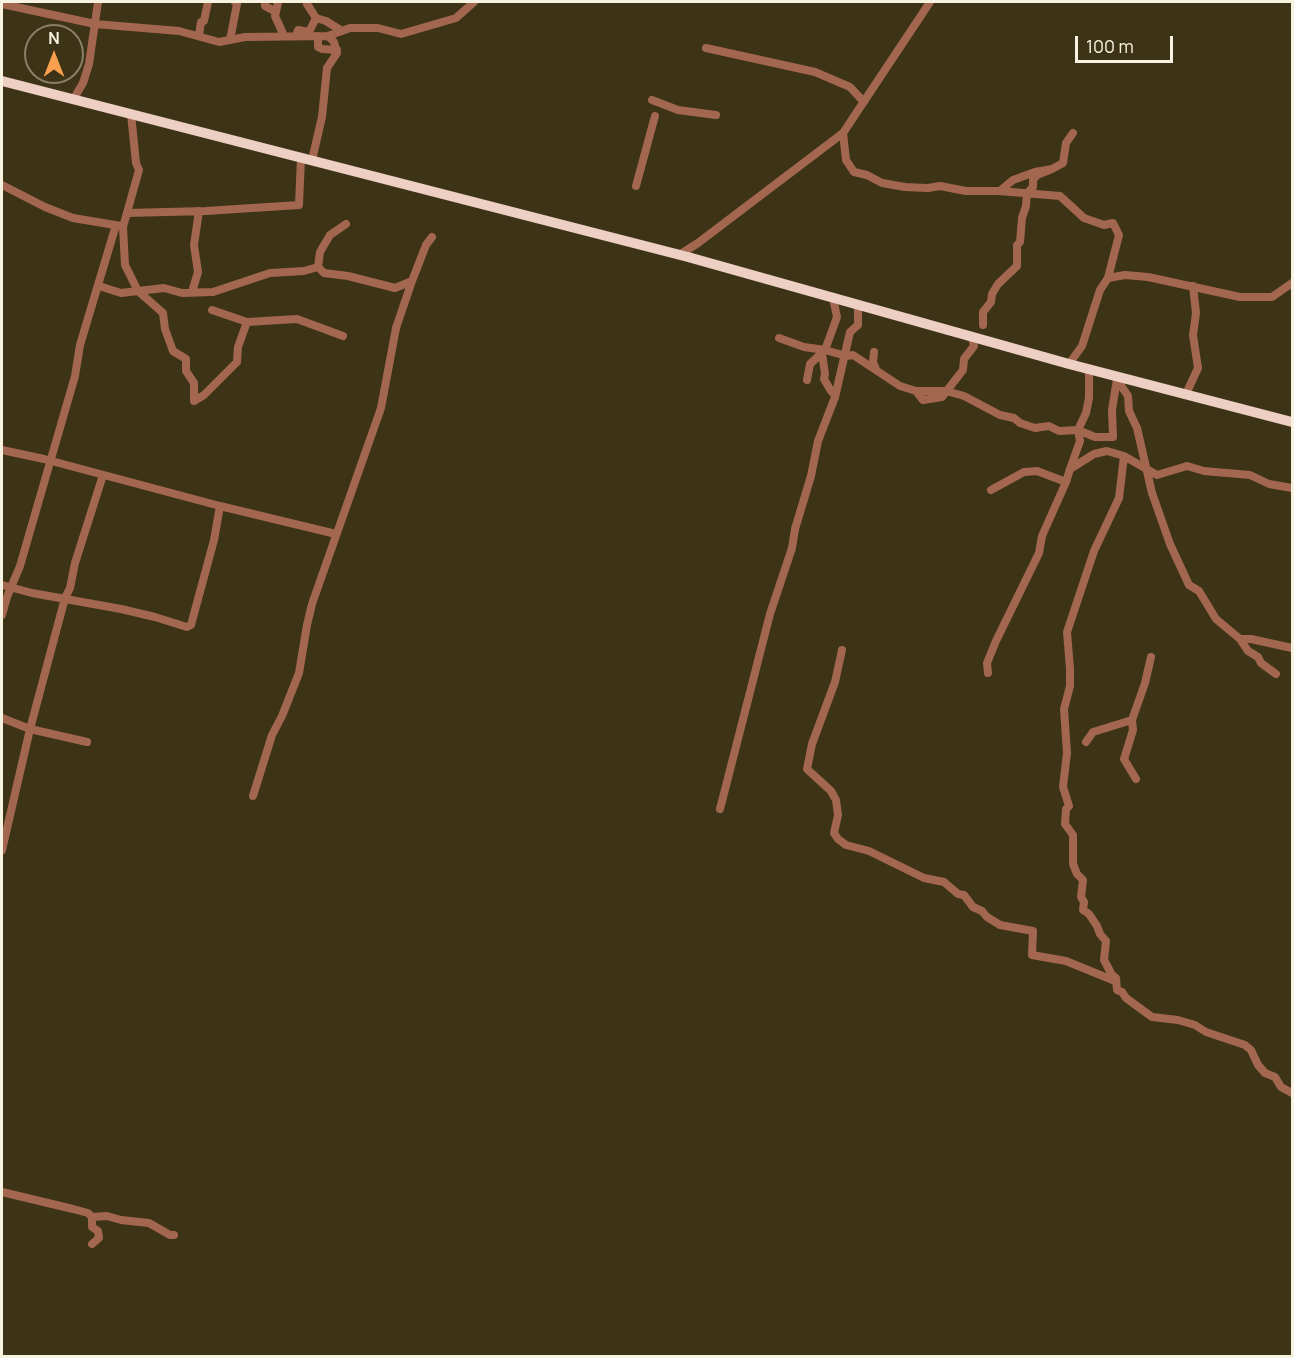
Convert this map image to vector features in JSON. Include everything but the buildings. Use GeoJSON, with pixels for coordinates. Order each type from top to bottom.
{"type":"FeatureCollection","features":[{"type":"Feature","properties":{"kind":"highway"},"geometry":{"type":"LineString","coordinates":[[2,81],[679,255],[1113,377],[1293,422]]}},
{"type":"Feature","properties":{"kind":"street"},"geometry":{"type":"LineString","coordinates":[[73,100],[83,83],[89,64],[98,2]]}},
{"type":"Feature","properties":{"kind":"street"},"geometry":{"type":"LineString","coordinates":[[199,35],[208,2]]}},
{"type":"Feature","properties":{"kind":"street"},"geometry":{"type":"LineString","coordinates":[[230,40],[237,2]]}},
{"type":"Feature","properties":{"kind":"street"},"geometry":{"type":"LineString","coordinates":[[265,2],[265,6],[276,12]]}},
{"type":"Feature","properties":{"kind":"street"},"geometry":{"type":"LineString","coordinates":[[278,2],[275,16],[284,36]]}},
{"type":"Feature","properties":{"kind":"street"},"geometry":{"type":"LineString","coordinates":[[2,4],[95,24],[179,31],[219,42],[245,37],[328,36],[350,28],[378,27],[401,34],[456,18],[474,2]]}},
{"type":"Feature","properties":{"kind":"street"},"geometry":{"type":"LineString","coordinates":[[679,255],[843,133],[930,2]]}},
{"type":"Feature","properties":{"kind":"street"},"geometry":{"type":"LineString","coordinates":[[307,4],[316,18],[342,31]]}},
{"type":"Feature","properties":{"kind":"street"},"geometry":{"type":"LineString","coordinates":[[296,36],[298,30],[309,32],[316,18]]}},
{"type":"Feature","properties":{"kind":"street"},"geometry":{"type":"LineString","coordinates":[[318,36],[318,47],[322,50],[337,50]]}},
{"type":"Feature","properties":{"kind":"street"},"geometry":{"type":"LineString","coordinates":[[127,213],[298,205],[307,159],[322,117],[327,68],[338,53],[334,42],[328,36]]}},
{"type":"Feature","properties":{"kind":"street"},"geometry":{"type":"LineString","coordinates":[[706,48],[815,72],[850,87],[864,102]]}},
{"type":"Feature","properties":{"kind":"street"},"geometry":{"type":"LineString","coordinates":[[652,100],[678,110],[716,115]]}},
{"type":"Feature","properties":{"kind":"street"},"geometry":{"type":"LineString","coordinates":[[2,615],[20,566],[75,376],[80,345],[120,226],[127,213],[139,170],[136,164],[131,114]]}},
{"type":"Feature","properties":{"kind":"street"},"geometry":{"type":"LineString","coordinates":[[636,186],[655,116]]}},
{"type":"Feature","properties":{"kind":"street"},"geometry":{"type":"LineString","coordinates":[[843,133],[846,160],[854,172],[867,175],[882,183],[928,188],[940,186],[966,191],[1060,196],[1084,218],[1104,225],[1113,224],[1119,235],[1108,278],[1100,290],[1082,346],[1069,364]]}},
{"type":"Feature","properties":{"kind":"street"},"geometry":{"type":"LineString","coordinates":[[983,325],[984,312],[991,302],[992,294],[998,284],[1017,266],[1017,245],[1020,242],[1022,218],[1027,193],[1033,187],[1033,180],[1037,175],[1063,163],[1066,143],[1073,133]]}},
{"type":"Feature","properties":{"kind":"street"},"geometry":{"type":"LineString","coordinates":[[999,191],[1013,180],[1052,169]]}},
{"type":"Feature","properties":{"kind":"street"},"geometry":{"type":"LineString","coordinates":[[2,185],[45,207],[73,218],[120,226]]}},
{"type":"Feature","properties":{"kind":"street"},"geometry":{"type":"LineString","coordinates":[[192,292],[198,272],[194,245],[199,211]]}},
{"type":"Feature","properties":{"kind":"street"},"geometry":{"type":"LineString","coordinates":[[318,267],[320,252],[330,235],[346,224]]}},
{"type":"Feature","properties":{"kind":"street"},"geometry":{"type":"LineString","coordinates":[[120,226],[125,265],[138,291],[163,313],[165,329],[173,351],[186,359],[186,371],[194,383],[194,401],[204,395],[237,362],[238,347],[247,322]]}},
{"type":"Feature","properties":{"kind":"street"},"geometry":{"type":"LineString","coordinates":[[253,796],[272,735],[299,673],[309,615],[381,408],[396,328],[412,280],[426,245],[432,237]]}},
{"type":"Feature","properties":{"kind":"street"},"geometry":{"type":"LineString","coordinates":[[99,286],[121,293],[164,288],[182,292],[213,292],[270,273],[304,271],[318,267]]}},
{"type":"Feature","properties":{"kind":"street"},"geometry":{"type":"LineString","coordinates":[[318,267],[324,273],[348,276],[395,288],[412,280]]}},
{"type":"Feature","properties":{"kind":"street"},"geometry":{"type":"LineString","coordinates":[[1108,278],[1125,275],[1148,277],[1240,297],[1272,297],[1293,283]]}},
{"type":"Feature","properties":{"kind":"street"},"geometry":{"type":"LineString","coordinates":[[1186,394],[1198,368],[1193,335],[1196,313],[1193,286]]}},
{"type":"Feature","properties":{"kind":"street"},"geometry":{"type":"LineString","coordinates":[[807,380],[810,364],[821,353],[837,317],[833,298]]}},
{"type":"Feature","properties":{"kind":"street"},"geometry":{"type":"LineString","coordinates":[[720,808],[770,615],[792,548],[818,441],[836,395],[850,332],[858,325],[858,305]]}},
{"type":"Feature","properties":{"kind":"street"},"geometry":{"type":"LineString","coordinates":[[212,310],[247,322],[297,319],[343,336]]}},
{"type":"Feature","properties":{"kind":"street"},"geometry":{"type":"LineString","coordinates":[[946,391],[963,370],[964,359],[974,346],[972,337]]}},
{"type":"Feature","properties":{"kind":"street"},"geometry":{"type":"LineString","coordinates":[[779,338],[821,353],[853,356],[900,386],[916,391],[946,391],[964,396],[1027,426],[1035,428],[1048,426],[1059,431],[1078,430],[1095,437],[1113,437],[1113,377]]}},
{"type":"Feature","properties":{"kind":"street"},"geometry":{"type":"LineString","coordinates":[[874,352],[873,362],[876,369]]}},
{"type":"Feature","properties":{"kind":"street"},"geometry":{"type":"LineString","coordinates":[[821,353],[824,380],[836,395]]}},
{"type":"Feature","properties":{"kind":"street"},"geometry":{"type":"LineString","coordinates":[[988,673],[987,663],[1039,553],[1042,536],[1066,482],[1080,441],[1078,430],[1087,406],[1089,369]]}},
{"type":"Feature","properties":{"kind":"street"},"geometry":{"type":"LineString","coordinates":[[1113,377],[1128,396],[1129,411],[1135,420],[1152,494],[1170,544],[1189,585],[1199,591],[1216,619],[1240,639],[1248,651],[1258,657],[1261,663],[1276,674]]}},
{"type":"Feature","properties":{"kind":"street"},"geometry":{"type":"LineString","coordinates":[[2,450],[336,534]]}},
{"type":"Feature","properties":{"kind":"street"},"geometry":{"type":"LineString","coordinates":[[1070,469],[1094,454],[1107,451],[1125,456],[1156,475],[1187,466],[1204,471],[1250,475],[1269,484],[1293,489]]}},
{"type":"Feature","properties":{"kind":"street"},"geometry":{"type":"LineString","coordinates":[[1125,456],[1119,498],[1094,551],[1067,632],[1070,652],[1070,686],[1064,708],[1067,753],[1063,787],[1069,806],[1066,809],[1065,824],[1073,835],[1073,864],[1077,874],[1083,880],[1081,897],[1084,902],[1083,910],[1089,914],[1106,941],[1104,960],[1116,978],[1117,990],[1122,992],[1126,998],[1152,1017],[1195,1024],[1206,1032],[1245,1045],[1251,1050],[1258,1065],[1265,1073],[1275,1077],[1281,1087],[1293,1093]]}},
{"type":"Feature","properties":{"kind":"street"},"geometry":{"type":"LineString","coordinates":[[991,490],[1024,472],[1037,471],[1066,482]]}},
{"type":"Feature","properties":{"kind":"street"},"geometry":{"type":"LineString","coordinates":[[2,850],[30,729],[65,598],[70,588],[75,563],[103,475]]}},
{"type":"Feature","properties":{"kind":"street"},"geometry":{"type":"LineString","coordinates":[[2,585],[155,617],[187,627],[191,625],[214,540],[220,506]]}},
{"type":"Feature","properties":{"kind":"street"},"geometry":{"type":"LineString","coordinates":[[1240,639],[1251,639],[1293,648]]}},
{"type":"Feature","properties":{"kind":"street"},"geometry":{"type":"LineString","coordinates":[[842,650],[835,682],[812,744],[807,769],[831,791],[836,800],[838,815],[834,833],[838,839],[846,845],[869,851],[924,878],[944,882],[958,894],[964,895],[973,907],[982,910],[987,917],[1000,925],[1033,931],[1032,955],[1066,961],[1117,981]]}},
{"type":"Feature","properties":{"kind":"street"},"geometry":{"type":"LineString","coordinates":[[1136,779],[1124,759],[1132,730],[1132,720],[1151,657]]}},
{"type":"Feature","properties":{"kind":"street"},"geometry":{"type":"LineString","coordinates":[[2,718],[30,729],[87,742]]}},
{"type":"Feature","properties":{"kind":"street"},"geometry":{"type":"LineString","coordinates":[[1086,742],[1093,732],[1132,720]]}},
{"type":"Feature","properties":{"kind":"street"},"geometry":{"type":"LineString","coordinates":[[2,1192],[88,1213],[92,1217],[92,1227],[98,1231],[99,1238],[92,1244]]}},
{"type":"Feature","properties":{"kind":"street"},"geometry":{"type":"LineString","coordinates":[[92,1217],[107,1216],[149,1223],[174,1235]]}}]}
